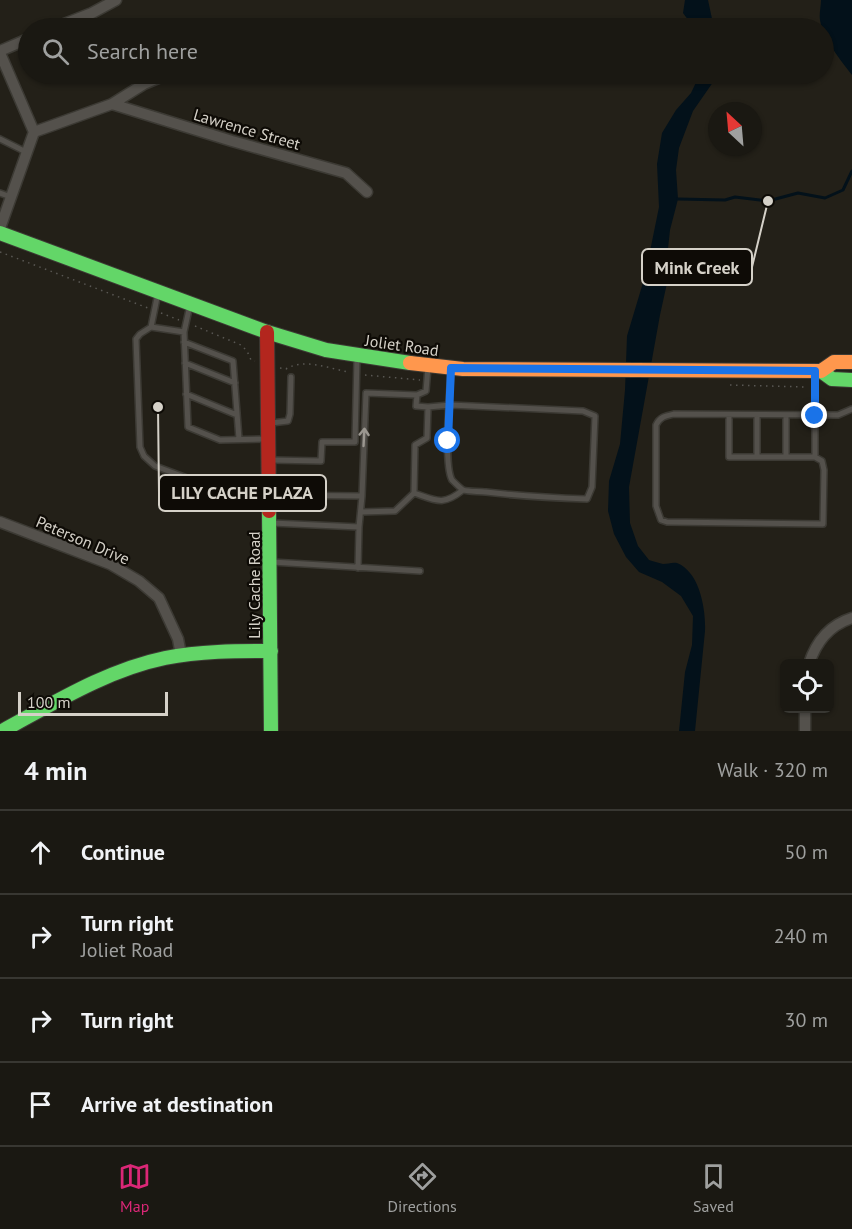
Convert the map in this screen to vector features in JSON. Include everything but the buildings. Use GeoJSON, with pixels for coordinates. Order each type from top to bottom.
{"type":"FeatureCollection","features":[{"type":"Feature","properties":{"kind":"main road","name":"Joliet Road"},"geometry":{"type":"LineString","coordinates":[[0,233],[267,332],[326,350],[389,362],[451,368],[818,371],[832,379],[852,380]]}},
{"type":"Feature","properties":{"kind":"main road","name":"Lily Cache Road"},"geometry":{"type":"LineString","coordinates":[[267,332],[272,731]]}},
{"type":"Feature","properties":{"kind":"main road","name":"Joliet Road"},"geometry":{"type":"LineString","coordinates":[[818,371],[834,362],[852,362]]}},
{"type":"Feature","properties":{"kind":"main road"},"geometry":{"type":"LineString","coordinates":[[2,731],[98,680],[154,660],[181,655],[271,651]]}},
{"type":"Feature","properties":{"kind":"street"},"geometry":{"type":"LineString","coordinates":[[79,18],[116,0]]}},
{"type":"Feature","properties":{"kind":"street"},"geometry":{"type":"LineString","coordinates":[[0,228],[5,195],[34,132],[0,52],[18,44]]}},
{"type":"Feature","properties":{"kind":"street"},"geometry":{"type":"LineString","coordinates":[[34,132],[112,104],[144,84]]}},
{"type":"Feature","properties":{"kind":"street","name":"Lawrence Street"},"geometry":{"type":"LineString","coordinates":[[112,104],[346,173],[368,192]]}},
{"type":"Feature","properties":{"kind":"street","name":"Peterson Drive"},"geometry":{"type":"LineString","coordinates":[[0,522],[110,564],[139,581],[159,598],[178,639],[181,655]]}},
{"type":"Feature","properties":{"kind":"street"},"geometry":{"type":"LineString","coordinates":[[811,659],[818,644],[829,630],[852,618]]}},
{"type":"Feature","properties":{"kind":"street"},"geometry":{"type":"LineString","coordinates":[[805,713],[805,731]]}},
{"type":"Feature","properties":{"kind":"lane"},"geometry":{"type":"LineString","coordinates":[[0,138],[26,152]]}},
{"type":"Feature","properties":{"kind":"lane"},"geometry":{"type":"LineString","coordinates":[[151,327],[158,291]]}},
{"type":"Feature","properties":{"kind":"lane"},"geometry":{"type":"LineString","coordinates":[[191,303],[184,332],[188,428],[220,440],[269,439]]}},
{"type":"Feature","properties":{"kind":"lane"},"geometry":{"type":"LineString","coordinates":[[184,332],[151,327],[136,339],[140,447],[144,456],[155,466],[235,496],[270,499],[362,496]]}},
{"type":"Feature","properties":{"kind":"lane"},"geometry":{"type":"LineString","coordinates":[[184,342],[233,360],[239,439]]}},
{"type":"Feature","properties":{"kind":"lane"},"geometry":{"type":"LineString","coordinates":[[269,460],[321,461],[322,442],[355,442],[357,356]]}},
{"type":"Feature","properties":{"kind":"lane"},"geometry":{"type":"LineString","coordinates":[[185,363],[235,383]]}},
{"type":"Feature","properties":{"kind":"lane"},"geometry":{"type":"LineString","coordinates":[[358,568],[366,393],[417,395],[426,391],[428,366]]}},
{"type":"Feature","properties":{"kind":"lane"},"geometry":{"type":"LineString","coordinates":[[417,395],[416,406],[450,405],[583,411],[595,416],[592,487],[587,499],[528,497],[463,490],[452,480],[448,463],[450,405],[451,368]]}},
{"type":"Feature","properties":{"kind":"lane"},"geometry":{"type":"LineString","coordinates":[[815,457],[815,387],[818,371]]}},
{"type":"Feature","properties":{"kind":"lane"},"geometry":{"type":"LineString","coordinates":[[269,424],[288,421],[291,377]]}},
{"type":"Feature","properties":{"kind":"lane"},"geometry":{"type":"LineString","coordinates":[[186,394],[237,415]]}},
{"type":"Feature","properties":{"kind":"lane"},"geometry":{"type":"LineString","coordinates":[[361,512],[395,511],[414,493],[415,445],[427,438],[428,406]]}},
{"type":"Feature","properties":{"kind":"lane"},"geometry":{"type":"LineString","coordinates":[[729,415],[729,457],[815,457],[824,463],[823,524],[667,522],[661,520],[656,506],[656,426],[664,417],[674,414],[815,416],[838,415],[852,409]]}},
{"type":"Feature","properties":{"kind":"lane"},"geometry":{"type":"LineString","coordinates":[[757,457],[758,415]]}},
{"type":"Feature","properties":{"kind":"lane"},"geometry":{"type":"LineString","coordinates":[[786,415],[786,457]]}},
{"type":"Feature","properties":{"kind":"lane"},"geometry":{"type":"LineString","coordinates":[[414,493],[443,502],[463,490]]}},
{"type":"Feature","properties":{"kind":"lane"},"geometry":{"type":"LineString","coordinates":[[270,523],[359,527]]}},
{"type":"Feature","properties":{"kind":"lane"},"geometry":{"type":"LineString","coordinates":[[270,562],[420,571]]}},
{"type":"Feature","properties":{"kind":"path"},"geometry":{"type":"LineString","coordinates":[[0,252],[233,341],[245,348],[251,360]]}},
{"type":"Feature","properties":{"kind":"path"},"geometry":{"type":"LineString","coordinates":[[726,385],[815,387]]}},
{"type":"Feature","properties":{"kind":"shaded area"},"geometry":{"type":"Polygon","coordinates":[[[685,0],[708,0],[712,18],[687,18],[683,13],[685,0]]]}},
{"type":"Feature","properties":{"kind":"shaded area"},"geometry":{"type":"Polygon","coordinates":[[[821,0],[852,0],[852,75],[834,50],[834,18],[820,18],[821,0]]]}},
{"type":"Feature","properties":{"kind":"shaded area"},"geometry":{"type":"Polygon","coordinates":[[[695,84],[712,84],[693,111],[679,148],[676,170],[678,199],[670,230],[667,258],[669,274],[629,487],[630,523],[638,546],[649,560],[663,564],[677,563],[685,568],[696,583],[703,603],[705,631],[695,731],[679,731],[685,672],[692,645],[693,616],[681,596],[662,582],[639,572],[626,557],[614,534],[608,511],[609,481],[620,444],[627,336],[645,276],[659,207],[657,164],[662,133],[676,110],[691,93],[695,84]]]}},
{"type":"Feature","properties":{"kind":"waterway"},"geometry":{"type":"LineString","coordinates":[[678,199],[725,200],[735,197],[768,201],[798,193],[825,198],[843,190],[852,171]]}},
{"type":"Feature","properties":{"kind":"traffic: fast"},"geometry":{"type":"LineString","coordinates":[[0,233],[267,332],[326,350],[410,363]]}},
{"type":"Feature","properties":{"kind":"traffic: fast"},"geometry":{"type":"LineString","coordinates":[[821,371],[832,379],[852,380]]}},
{"type":"Feature","properties":{"kind":"traffic: fast"},"geometry":{"type":"LineString","coordinates":[[269,511],[271,731]]}},
{"type":"Feature","properties":{"kind":"traffic: fast"},"geometry":{"type":"LineString","coordinates":[[2,731],[81,688],[143,663],[191,654],[271,651]]}},
{"type":"Feature","properties":{"kind":"traffic: slow"},"geometry":{"type":"LineString","coordinates":[[410,363],[463,369],[821,371],[834,362],[852,362]]}},
{"type":"Feature","properties":{"kind":"traffic: jam"},"geometry":{"type":"LineString","coordinates":[[267,332],[269,511]]}},
{"type":"Feature","properties":{"kind":"place","name":"Mink Creek"},"geometry":{"type":"Point","coordinates":[768,201]}},
{"type":"Feature","properties":{"kind":"place","name":"LILY CACHE PLAZA"},"geometry":{"type":"Point","coordinates":[158,407]}},
{"type":"Feature","properties":{"kind":"route"},"geometry":{"type":"LineString","coordinates":[[448,441],[451,368],[815,371],[815,416]]}}]}
